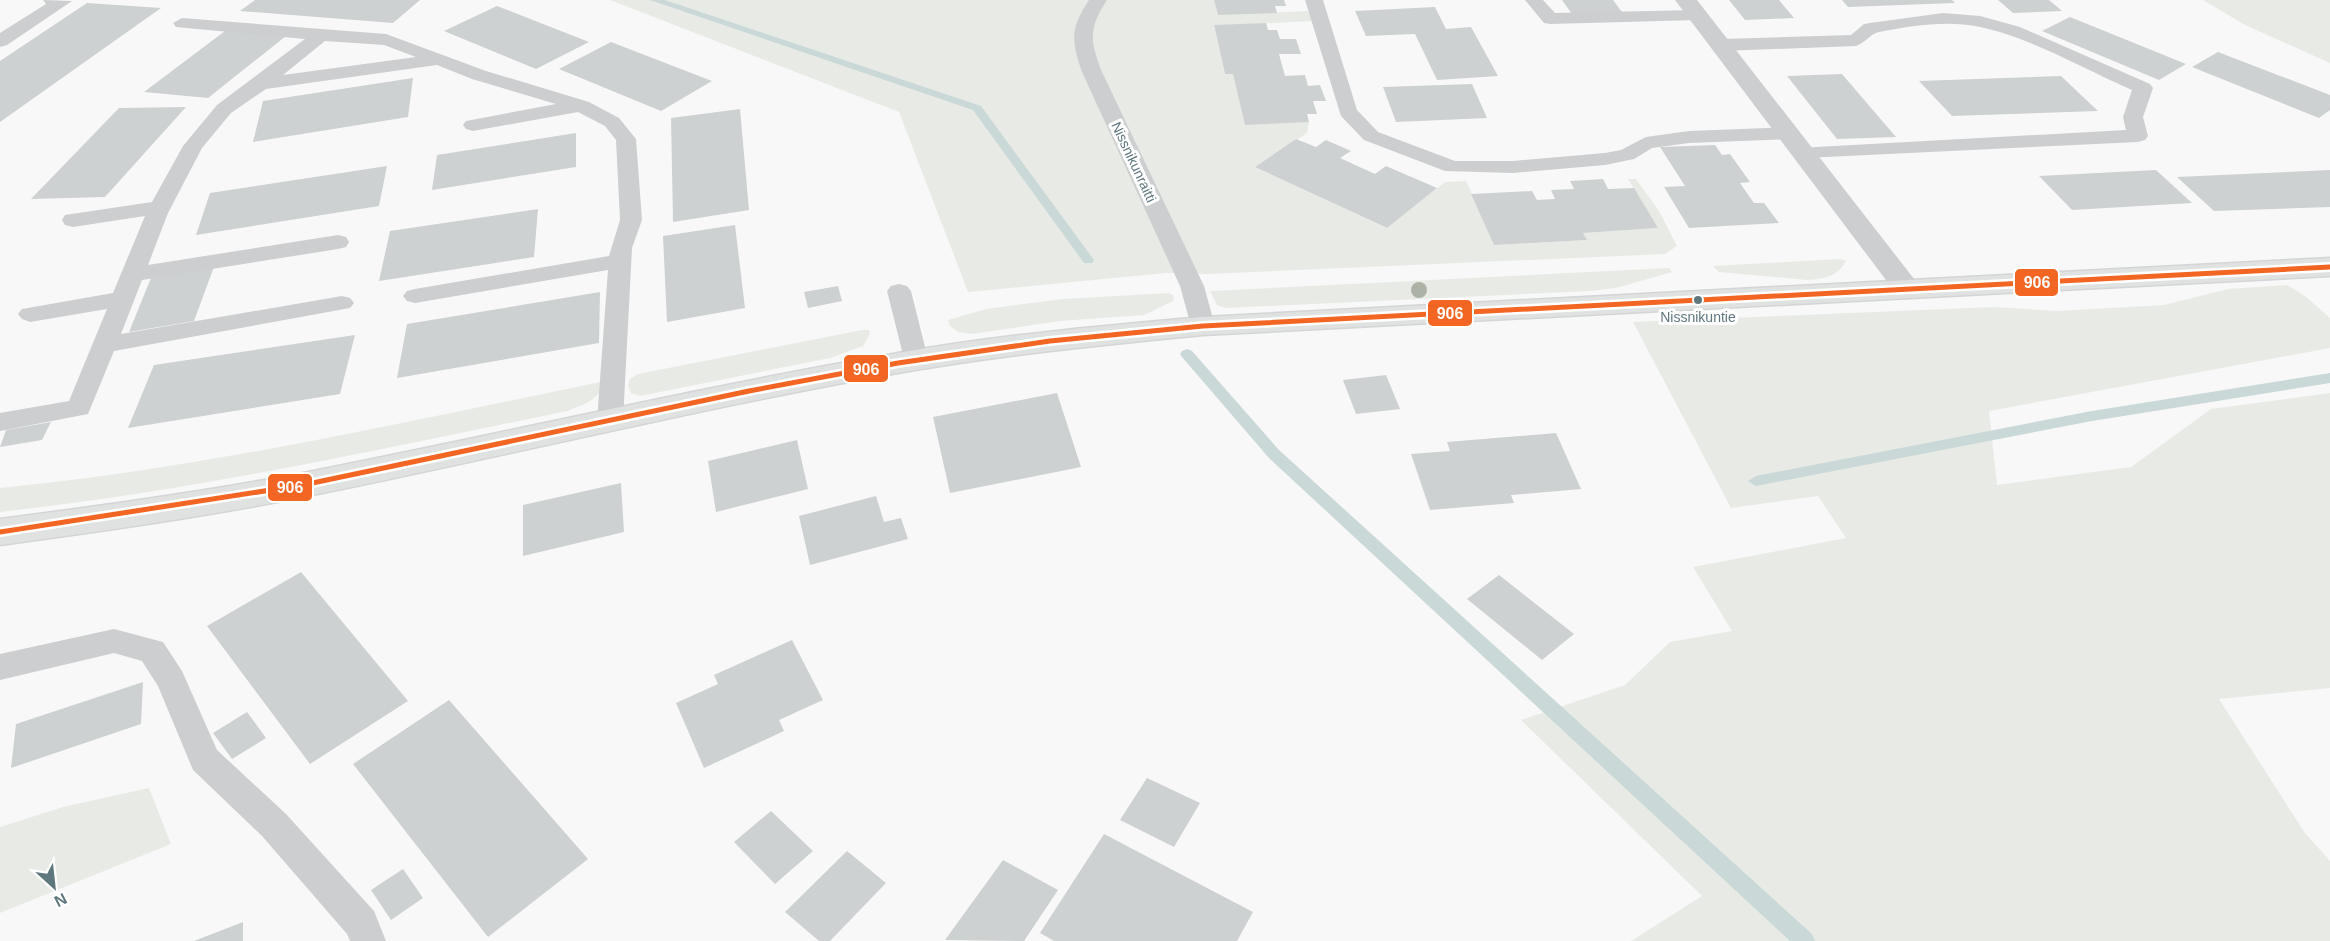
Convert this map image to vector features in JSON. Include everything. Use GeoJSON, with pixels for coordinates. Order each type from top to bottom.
{"type":"FeatureCollection","features":[{"type":"Feature","properties":{"kind":"street"},"geometry":{"type":"LineString","coordinates":[[1692,7],[1908,290]]}},
{"type":"Feature","properties":{"kind":"street"},"geometry":{"type":"LineString","coordinates":[[0,532],[74,524],[200,503],[916,359],[1063,337],[1203,326],[2330,267]]}},
{"type":"Feature","properties":{"kind":"lane"},"geometry":{"type":"LineString","coordinates":[[0,41],[63,1],[52,0]]}},
{"type":"Feature","properties":{"kind":"lane","name":"Nissnikunraitti"},"geometry":{"type":"LineString","coordinates":[[1098,0],[1082,23],[1083,46],[1092,72],[1192,286],[1203,326]]}},
{"type":"Feature","properties":{"kind":"lane"},"geometry":{"type":"LineString","coordinates":[[1314,0],[1348,112],[1371,136],[1452,167],[1513,167],[1605,159],[1627,155],[1646,143],[1689,137],[1797,142],[2138,136],[2133,117],[2143,88],[2014,31],[1980,21],[1943,18],[1869,28],[1856,40],[1721,45]]}},
{"type":"Feature","properties":{"kind":"lane"},"geometry":{"type":"LineString","coordinates":[[1534,0],[1550,19],[1692,7]]}},
{"type":"Feature","properties":{"kind":"lane"},"geometry":{"type":"LineString","coordinates":[[182,23],[386,40],[478,75],[582,106],[612,122],[627,139],[631,220],[621,248],[610,421]]}},
{"type":"Feature","properties":{"kind":"lane"},"geometry":{"type":"LineString","coordinates":[[0,422],[79,408],[161,207],[193,146],[224,109],[260,84],[321,35]]}},
{"type":"Feature","properties":{"kind":"lane"},"geometry":{"type":"LineString","coordinates":[[260,84],[439,59]]}},
{"type":"Feature","properties":{"kind":"lane"},"geometry":{"type":"LineString","coordinates":[[473,124],[582,106]]}},
{"type":"Feature","properties":{"kind":"lane"},"geometry":{"type":"LineString","coordinates":[[74,220],[161,207]]}},
{"type":"Feature","properties":{"kind":"lane"},"geometry":{"type":"LineString","coordinates":[[133,274],[338,242]]}},
{"type":"Feature","properties":{"kind":"lane"},"geometry":{"type":"LineString","coordinates":[[414,296],[620,261]]}},
{"type":"Feature","properties":{"kind":"lane"},"geometry":{"type":"LineString","coordinates":[[899,291],[916,359]]}},
{"type":"Feature","properties":{"kind":"lane"},"geometry":{"type":"LineString","coordinates":[[30,314],[123,299]]}},
{"type":"Feature","properties":{"kind":"lane"},"geometry":{"type":"LineString","coordinates":[[105,345],[342,303]]}},
{"type":"Feature","properties":{"kind":"lane"},"geometry":{"type":"LineString","coordinates":[[0,667],[114,641],[152,651],[171,680],[206,760],[274,825],[361,923],[368,941]]}},
{"type":"Feature","properties":{"kind":"shaded area"},"geometry":{"type":"Polygon","coordinates":[[[610,0],[1214,0],[1218,15],[1308,11],[1312,21],[1214,26],[1225,74],[1233,74],[1309,122],[1307,133],[1255,167],[1386,228],[1445,182],[1466,181],[1495,245],[1587,240],[1583,233],[1657,228],[1628,179],[1636,179],[1659,211],[1677,246],[1665,254],[1208,274],[1166,273],[968,292],[899,112],[610,0]]]}},
{"type":"Feature","properties":{"kind":"shaded area"},"geometry":{"type":"Polygon","coordinates":[[[2203,0],[2330,0],[2330,63],[2245,25],[2203,0]]]}},
{"type":"Feature","properties":{"kind":"shaded area"},"geometry":{"type":"Polygon","coordinates":[[[1840,259],[1846,261],[1834,274],[1807,280],[1719,272],[1713,266],[1840,259]]]}},
{"type":"Feature","properties":{"kind":"shaded area"},"geometry":{"type":"Polygon","coordinates":[[[1669,268],[1672,272],[1616,288],[1590,291],[1225,308],[1217,305],[1210,291],[1669,268]]]}},
{"type":"Feature","properties":{"kind":"shaded area"},"geometry":{"type":"Polygon","coordinates":[[[2287,285],[2305,296],[2330,318],[2330,348],[1989,411],[1997,485],[2131,467],[2211,409],[2330,393],[2330,688],[2219,699],[2305,833],[2330,861],[2330,941],[1631,941],[1702,896],[1521,720],[1625,685],[1670,642],[1732,631],[1693,567],[1846,538],[1818,496],[1731,508],[1633,322],[1994,307],[2057,311],[2164,305],[2228,289],[2287,285]]]}},
{"type":"Feature","properties":{"kind":"shaded area"},"geometry":{"type":"Polygon","coordinates":[[[1169,293],[1174,296],[1173,301],[1144,315],[1060,321],[972,334],[958,332],[950,326],[948,320],[986,309],[1063,299],[1169,293]]]}},
{"type":"Feature","properties":{"kind":"shaded area"},"geometry":{"type":"Polygon","coordinates":[[[869,330],[870,334],[863,346],[830,358],[640,396],[631,393],[628,386],[630,379],[638,374],[869,330]]]}},
{"type":"Feature","properties":{"kind":"shaded area"},"geometry":{"type":"Polygon","coordinates":[[[601,382],[603,387],[596,396],[567,411],[355,455],[214,481],[0,512],[0,488],[151,469],[302,443],[601,382]]]}},
{"type":"Feature","properties":{"kind":"shaded area"},"geometry":{"type":"Polygon","coordinates":[[[149,788],[171,844],[0,913],[0,827],[63,807],[149,788]]]}},
{"type":"Feature","properties":{"kind":"building"},"geometry":{"type":"Polygon","coordinates":[[[255,0],[420,0],[393,23],[240,11],[255,0]]]}},
{"type":"Feature","properties":{"kind":"building"},"geometry":{"type":"Polygon","coordinates":[[[1214,0],[1284,0],[1286,6],[1275,6],[1277,13],[1218,15],[1214,0]]]}},
{"type":"Feature","properties":{"kind":"building"},"geometry":{"type":"Polygon","coordinates":[[[1562,0],[1613,0],[1622,12],[1572,14],[1562,0]]]}},
{"type":"Feature","properties":{"kind":"building"},"geometry":{"type":"Polygon","coordinates":[[[1729,0],[1779,0],[1794,18],[1745,20],[1729,0]]]}},
{"type":"Feature","properties":{"kind":"building"},"geometry":{"type":"Polygon","coordinates":[[[1842,0],[1952,0],[1955,3],[1848,7],[1842,0]]]}},
{"type":"Feature","properties":{"kind":"building"},"geometry":{"type":"Polygon","coordinates":[[[1998,0],[2049,0],[2062,11],[2013,13],[1998,0]]]}},
{"type":"Feature","properties":{"kind":"building"},"geometry":{"type":"Polygon","coordinates":[[[87,3],[161,8],[0,122],[0,61],[87,3]]]}},
{"type":"Feature","properties":{"kind":"building"},"geometry":{"type":"Polygon","coordinates":[[[497,6],[589,42],[536,69],[444,31],[497,6]]]}},
{"type":"Feature","properties":{"kind":"building"},"geometry":{"type":"Polygon","coordinates":[[[1435,7],[1446,29],[1471,27],[1498,76],[1437,80],[1415,34],[1366,36],[1355,11],[1435,7]]]}},
{"type":"Feature","properties":{"kind":"building"},"geometry":{"type":"Polygon","coordinates":[[[2070,17],[2186,64],[2159,80],[2042,31],[2070,17]]]}},
{"type":"Feature","properties":{"kind":"building"},"geometry":{"type":"Polygon","coordinates":[[[1266,23],[1268,30],[1277,30],[1280,39],[1296,39],[1301,54],[1279,54],[1285,76],[1305,75],[1308,86],[1320,85],[1326,101],[1313,101],[1317,114],[1307,114],[1309,122],[1245,125],[1233,74],[1225,74],[1214,25],[1266,23]]]}},
{"type":"Feature","properties":{"kind":"building"},"geometry":{"type":"Polygon","coordinates":[[[225,31],[286,36],[208,98],[144,92],[225,31]]]}},
{"type":"Feature","properties":{"kind":"building"},"geometry":{"type":"Polygon","coordinates":[[[611,42],[712,81],[661,111],[559,69],[611,42]]]}},
{"type":"Feature","properties":{"kind":"building"},"geometry":{"type":"Polygon","coordinates":[[[2218,52],[2330,95],[2330,110],[2319,118],[2192,67],[2218,52]]]}},
{"type":"Feature","properties":{"kind":"building"},"geometry":{"type":"Polygon","coordinates":[[[1842,74],[1896,137],[1837,139],[1787,76],[1842,74]]]}},
{"type":"Feature","properties":{"kind":"building"},"geometry":{"type":"Polygon","coordinates":[[[2061,76],[2098,111],[1952,116],[1919,81],[2061,76]]]}},
{"type":"Feature","properties":{"kind":"building"},"geometry":{"type":"Polygon","coordinates":[[[413,78],[408,117],[253,142],[263,101],[413,78]]]}},
{"type":"Feature","properties":{"kind":"building"},"geometry":{"type":"Polygon","coordinates":[[[1472,84],[1487,118],[1396,122],[1383,87],[1472,84]]]}},
{"type":"Feature","properties":{"kind":"building"},"geometry":{"type":"Polygon","coordinates":[[[186,107],[105,197],[31,199],[119,108],[186,107]]]}},
{"type":"Feature","properties":{"kind":"building"},"geometry":{"type":"Polygon","coordinates":[[[740,109],[749,210],[673,222],[671,118],[740,109]]]}},
{"type":"Feature","properties":{"kind":"building"},"geometry":{"type":"Polygon","coordinates":[[[576,133],[576,167],[432,190],[437,155],[576,133]]]}},
{"type":"Feature","properties":{"kind":"building"},"geometry":{"type":"Polygon","coordinates":[[[1296,139],[1316,147],[1326,140],[1351,151],[1340,158],[1375,174],[1386,166],[1437,188],[1387,228],[1255,167],[1296,139]]]}},
{"type":"Feature","properties":{"kind":"building"},"geometry":{"type":"Polygon","coordinates":[[[1715,145],[1722,155],[1730,154],[1750,182],[1740,183],[1754,203],[1764,203],[1779,223],[1689,228],[1664,187],[1685,186],[1660,147],[1715,145]]]}},
{"type":"Feature","properties":{"kind":"building"},"geometry":{"type":"Polygon","coordinates":[[[387,166],[379,206],[196,235],[210,193],[387,166]]]}},
{"type":"Feature","properties":{"kind":"building"},"geometry":{"type":"Polygon","coordinates":[[[2156,170],[2192,203],[2072,210],[2039,176],[2156,170]]]}},
{"type":"Feature","properties":{"kind":"building"},"geometry":{"type":"Polygon","coordinates":[[[2330,170],[2330,207],[2214,211],[2177,177],[2330,170]]]}},
{"type":"Feature","properties":{"kind":"building"},"geometry":{"type":"Polygon","coordinates":[[[1603,179],[1608,189],[1634,188],[1658,228],[1583,233],[1587,240],[1494,245],[1471,194],[1532,191],[1537,200],[1555,199],[1551,190],[1574,189],[1570,181],[1603,179]]]}},
{"type":"Feature","properties":{"kind":"building"},"geometry":{"type":"Polygon","coordinates":[[[538,209],[534,257],[379,281],[390,231],[538,209]]]}},
{"type":"Feature","properties":{"kind":"building"},"geometry":{"type":"Polygon","coordinates":[[[735,225],[745,308],[667,322],[663,236],[735,225]]]}},
{"type":"Feature","properties":{"kind":"building"},"geometry":{"type":"Polygon","coordinates":[[[215,264],[194,321],[129,332],[153,273],[215,264]]]}},
{"type":"Feature","properties":{"kind":"building"},"geometry":{"type":"Polygon","coordinates":[[[838,286],[842,301],[808,308],[804,292],[838,286]]]}},
{"type":"Feature","properties":{"kind":"building"},"geometry":{"type":"Polygon","coordinates":[[[600,292],[599,343],[397,378],[407,324],[600,292]]]}},
{"type":"Feature","properties":{"kind":"building"},"geometry":{"type":"Polygon","coordinates":[[[355,335],[340,394],[128,428],[154,365],[355,335]]]}},
{"type":"Feature","properties":{"kind":"building"},"geometry":{"type":"Polygon","coordinates":[[[1386,375],[1400,409],[1356,414],[1343,380],[1386,375]]]}},
{"type":"Feature","properties":{"kind":"building"},"geometry":{"type":"Polygon","coordinates":[[[1057,393],[1081,467],[950,493],[933,417],[1057,393]]]}},
{"type":"Feature","properties":{"kind":"building"},"geometry":{"type":"Polygon","coordinates":[[[51,422],[42,440],[0,447],[6,430],[51,422]]]}},
{"type":"Feature","properties":{"kind":"building"},"geometry":{"type":"Polygon","coordinates":[[[1556,433],[1581,489],[1511,495],[1514,503],[1430,510],[1411,454],[1450,451],[1447,442],[1556,433]]]}},
{"type":"Feature","properties":{"kind":"building"},"geometry":{"type":"Polygon","coordinates":[[[797,440],[808,489],[716,512],[708,461],[797,440]]]}},
{"type":"Feature","properties":{"kind":"building"},"geometry":{"type":"Polygon","coordinates":[[[621,483],[624,532],[523,556],[523,505],[621,483]]]}},
{"type":"Feature","properties":{"kind":"building"},"geometry":{"type":"Polygon","coordinates":[[[876,496],[884,522],[901,518],[908,539],[810,565],[799,516],[876,496]]]}},
{"type":"Feature","properties":{"kind":"building"},"geometry":{"type":"Polygon","coordinates":[[[301,572],[408,701],[310,764],[207,626],[301,572]]]}},
{"type":"Feature","properties":{"kind":"building"},"geometry":{"type":"Polygon","coordinates":[[[1499,575],[1574,634],[1542,660],[1467,599],[1499,575]]]}},
{"type":"Feature","properties":{"kind":"building"},"geometry":{"type":"Polygon","coordinates":[[[792,640],[823,700],[779,720],[784,731],[704,768],[676,703],[718,684],[714,675],[792,640]]]}},
{"type":"Feature","properties":{"kind":"building"},"geometry":{"type":"Polygon","coordinates":[[[143,682],[141,724],[11,768],[16,724],[143,682]]]}},
{"type":"Feature","properties":{"kind":"building"},"geometry":{"type":"Polygon","coordinates":[[[449,700],[588,859],[488,937],[353,764],[449,700]]]}},
{"type":"Feature","properties":{"kind":"building"},"geometry":{"type":"Polygon","coordinates":[[[247,712],[266,738],[232,759],[213,733],[247,712]]]}},
{"type":"Feature","properties":{"kind":"building"},"geometry":{"type":"Polygon","coordinates":[[[1147,778],[1200,803],[1174,847],[1120,820],[1147,778]]]}},
{"type":"Feature","properties":{"kind":"building"},"geometry":{"type":"Polygon","coordinates":[[[771,811],[813,851],[775,884],[734,842],[771,811]]]}},
{"type":"Feature","properties":{"kind":"building"},"geometry":{"type":"Polygon","coordinates":[[[1104,834],[1253,912],[1237,941],[1054,941],[1040,933],[1104,834]]]}},
{"type":"Feature","properties":{"kind":"building"},"geometry":{"type":"Polygon","coordinates":[[[847,851],[886,883],[830,941],[819,941],[785,912],[847,851]]]}},
{"type":"Feature","properties":{"kind":"building"},"geometry":{"type":"Polygon","coordinates":[[[1003,860],[1058,890],[1024,941],[945,940],[1003,860]]]}},
{"type":"Feature","properties":{"kind":"building"},"geometry":{"type":"Polygon","coordinates":[[[403,869],[423,898],[391,920],[371,890],[403,869]]]}},
{"type":"Feature","properties":{"kind":"building"},"geometry":{"type":"Polygon","coordinates":[[[243,922],[243,941],[194,941],[243,922]]]}},
{"type":"Feature","properties":{"kind":"waterway"},"geometry":{"type":"LineString","coordinates":[[655,0],[977,108],[1088,260]]}},
{"type":"Feature","properties":{"kind":"waterway"},"geometry":{"type":"LineString","coordinates":[[1187,354],[1274,454],[1805,941]]}},
{"type":"Feature","properties":{"kind":"waterway"},"geometry":{"type":"LineString","coordinates":[[1756,481],[2092,416],[2330,378]]}},
{"type":"Feature","properties":{"kind":"transit line","name":"906"},"geometry":{"type":"LineString","coordinates":[[0,532],[265,492],[823,376],[1050,341],[1203,326],[2330,267]]}},
{"type":"Feature","properties":{"kind":"place","name":"Nissnikuntie"},"geometry":{"type":"Point","coordinates":[1698,300]}}]}
